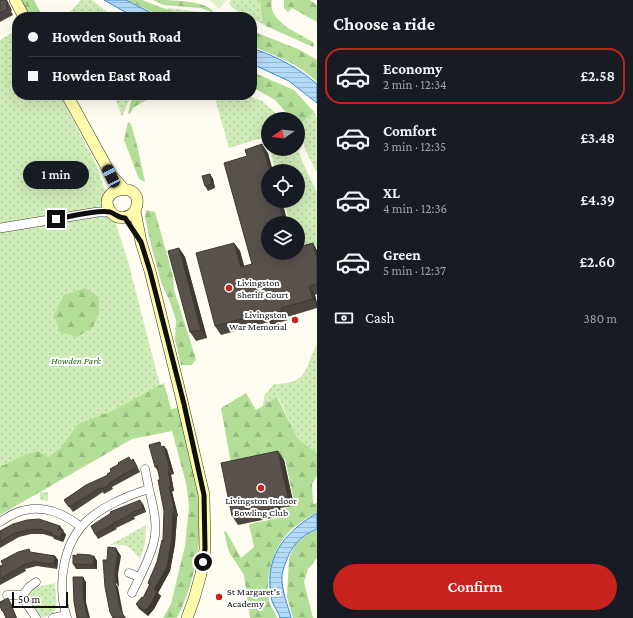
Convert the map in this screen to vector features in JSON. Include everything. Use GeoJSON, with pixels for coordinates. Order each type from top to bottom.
{"type":"FeatureCollection","features":[{"type":"Feature","properties":{"kind":"main road"},"geometry":{"type":"LineString","coordinates":[[15,0],[21,12]]}},
{"type":"Feature","properties":{"kind":"main road"},"geometry":{"type":"LineString","coordinates":[[70,100],[111,176],[123,188],[128,189],[134,195],[137,203],[135,211],[141,242],[150,271],[204,495],[205,549],[198,587],[187,618]]}},
{"type":"Feature","properties":{"kind":"main road"},"geometry":{"type":"LineString","coordinates":[[111,176],[112,193]]}},
{"type":"Feature","properties":{"kind":"main road"},"geometry":{"type":"LineString","coordinates":[[123,188],[112,193],[108,200],[110,208],[117,217],[125,218],[135,211]]}},
{"type":"Feature","properties":{"kind":"main road"},"geometry":{"type":"LineString","coordinates":[[125,218],[141,242]]}},
{"type":"Feature","properties":{"kind":"street"},"geometry":{"type":"LineString","coordinates":[[0,228],[98,212],[110,208]]}},
{"type":"Feature","properties":{"kind":"street"},"geometry":{"type":"LineString","coordinates":[[132,593],[148,558],[154,540],[156,522],[145,469]]}},
{"type":"Feature","properties":{"kind":"street"},"geometry":{"type":"LineString","coordinates":[[53,618],[66,616],[62,582],[64,566],[70,546],[81,527],[109,505],[123,498],[149,489]]}},
{"type":"Feature","properties":{"kind":"street"},"geometry":{"type":"LineString","coordinates":[[0,522],[14,514],[26,510],[39,509],[60,514],[72,520],[81,527]]}},
{"type":"Feature","properties":{"kind":"street"},"geometry":{"type":"LineString","coordinates":[[129,573],[139,577]]}},
{"type":"Feature","properties":{"kind":"street"},"geometry":{"type":"LineString","coordinates":[[23,595],[29,587],[36,582]]}},
{"type":"Feature","properties":{"kind":"street"},"geometry":{"type":"LineString","coordinates":[[7,595],[23,595]]}},
{"type":"Feature","properties":{"kind":"street"},"geometry":{"type":"LineString","coordinates":[[23,595],[25,601],[36,618]]}},
{"type":"Feature","properties":{"kind":"green space"},"geometry":{"type":"Polygon","coordinates":[[[20,0],[34,0],[40,12],[26,12],[20,0]]]}},
{"type":"Feature","properties":{"kind":"green space"},"geometry":{"type":"Polygon","coordinates":[[[81,0],[92,0],[107,12],[70,12],[81,0]]]}},
{"type":"Feature","properties":{"kind":"green space"},"geometry":{"type":"Polygon","coordinates":[[[127,0],[142,0],[176,12],[152,12],[127,0]]]}},
{"type":"Feature","properties":{"kind":"green space"},"geometry":{"type":"Polygon","coordinates":[[[153,0],[196,3],[204,5],[213,12],[201,8],[164,5],[153,0]]]}},
{"type":"Feature","properties":{"kind":"green space"},"geometry":{"type":"Polygon","coordinates":[[[207,0],[227,0],[219,9],[212,2],[207,0]]]}},
{"type":"Feature","properties":{"kind":"green space"},"geometry":{"type":"Polygon","coordinates":[[[231,0],[257,0],[260,2],[263,22],[266,26],[257,22],[257,12],[239,12],[229,3],[231,0]]]}},
{"type":"Feature","properties":{"kind":"green space"},"geometry":{"type":"Polygon","coordinates":[[[257,0],[272,0],[271,7],[279,20],[285,26],[313,42],[313,47],[266,26],[263,22],[260,2],[257,0]]]}},
{"type":"Feature","properties":{"kind":"green space"},"geometry":{"type":"Polygon","coordinates":[[[284,0],[310,0],[317,5],[317,22],[292,8],[288,12],[284,8],[284,0]]]}},
{"type":"Feature","properties":{"kind":"green space"},"geometry":{"type":"Polygon","coordinates":[[[168,8],[199,12],[176,12],[167,9],[168,8]]]}},
{"type":"Feature","properties":{"kind":"green space","name":"Howden Park"},"geometry":{"type":"Polygon","coordinates":[[[12,33],[12,100],[63,100],[97,166],[128,261],[164,401],[0,486],[0,40],[12,33]]]}},
{"type":"Feature","properties":{"kind":"green space"},"geometry":{"type":"Polygon","coordinates":[[[257,33],[298,49],[317,60],[317,82],[295,65],[257,48],[257,33]]]}},
{"type":"Feature","properties":{"kind":"green space"},"geometry":{"type":"Polygon","coordinates":[[[257,74],[294,90],[314,112],[305,120],[305,112],[286,112],[275,100],[257,90],[257,74]]]}},
{"type":"Feature","properties":{"kind":"green space"},"geometry":{"type":"Polygon","coordinates":[[[257,99],[262,101],[274,112],[261,112],[261,138],[229,148],[215,100],[257,99]]]}},
{"type":"Feature","properties":{"kind":"green space"},"geometry":{"type":"Polygon","coordinates":[[[116,100],[130,100],[128,103],[122,117],[116,100]]]}},
{"type":"Feature","properties":{"kind":"green space"},"geometry":{"type":"Polygon","coordinates":[[[147,100],[134,107],[130,114],[128,113],[131,101],[147,100]]]}},
{"type":"Feature","properties":{"kind":"green space"},"geometry":{"type":"Polygon","coordinates":[[[314,112],[317,118],[317,173],[305,149],[305,120],[314,112]]]}},
{"type":"Feature","properties":{"kind":"green space"},"geometry":{"type":"Polygon","coordinates":[[[128,122],[131,124],[145,182],[139,179],[124,140],[128,122]]]}},
{"type":"Feature","properties":{"kind":"green space"},"geometry":{"type":"Polygon","coordinates":[[[272,156],[300,156],[304,164],[274,164],[272,156]]]}},
{"type":"Feature","properties":{"kind":"green space"},"geometry":{"type":"Polygon","coordinates":[[[305,167],[317,192],[317,248],[305,251],[305,216],[288,216],[286,208],[305,208],[305,167]]]}},
{"type":"Feature","properties":{"kind":"green space"},"geometry":{"type":"Polygon","coordinates":[[[146,210],[155,212],[173,276],[174,290],[196,359],[192,365],[181,365],[175,340],[176,320],[162,285],[152,249],[145,217],[146,210]]]}},
{"type":"Feature","properties":{"kind":"green space"},"geometry":{"type":"Polygon","coordinates":[[[85,288],[99,297],[99,314],[92,328],[77,337],[60,332],[54,315],[64,295],[85,288]]]}},
{"type":"Feature","properties":{"kind":"green space"},"geometry":{"type":"Polygon","coordinates":[[[317,344],[317,453],[298,439],[278,397],[263,406],[264,396],[274,384],[294,381],[300,378],[307,367],[317,344]]]}},
{"type":"Feature","properties":{"kind":"green space"},"geometry":{"type":"Polygon","coordinates":[[[164,383],[171,409],[178,408],[190,451],[200,510],[199,541],[194,573],[184,603],[177,618],[163,618],[171,604],[185,546],[189,506],[186,483],[172,431],[132,439],[0,515],[0,467],[24,455],[38,451],[48,457],[59,450],[78,424],[112,411],[164,383]]]}},
{"type":"Feature","properties":{"kind":"green space"},"geometry":{"type":"Polygon","coordinates":[[[246,393],[256,410],[277,397],[298,439],[317,453],[317,476],[312,484],[313,504],[317,503],[317,512],[298,524],[286,535],[275,553],[270,569],[268,585],[269,601],[277,618],[250,618],[244,575],[229,552],[224,532],[226,531],[241,558],[254,547],[249,524],[283,517],[281,509],[295,506],[285,459],[232,469],[221,408],[246,393]]]}},
{"type":"Feature","properties":{"kind":"green space"},"geometry":{"type":"Polygon","coordinates":[[[40,492],[48,492],[48,501],[40,500],[40,492]]]}},
{"type":"Feature","properties":{"kind":"green space"},"geometry":{"type":"Polygon","coordinates":[[[146,525],[145,544],[140,559],[127,546],[110,545],[146,525]]]}},
{"type":"Feature","properties":{"kind":"green space"},"geometry":{"type":"Polygon","coordinates":[[[317,530],[317,558],[308,569],[304,582],[313,618],[293,618],[287,597],[289,558],[296,543],[308,534],[317,530]]]}},
{"type":"Feature","properties":{"kind":"green space"},"geometry":{"type":"Polygon","coordinates":[[[55,583],[56,609],[52,614],[39,618],[28,594],[34,588],[55,583]]]}},
{"type":"Feature","properties":{"kind":"water"},"geometry":{"type":"Polygon","coordinates":[[[104,0],[126,0],[149,12],[125,12],[104,0]]]}},
{"type":"Feature","properties":{"kind":"water"},"geometry":{"type":"Polygon","coordinates":[[[257,50],[302,72],[317,84],[317,103],[289,81],[257,66],[257,50]]]}},
{"type":"Feature","properties":{"kind":"water"},"geometry":{"type":"Polygon","coordinates":[[[317,513],[317,529],[305,535],[297,542],[290,552],[285,564],[282,574],[282,581],[291,618],[280,618],[272,601],[270,586],[270,572],[273,560],[285,539],[305,521],[317,513]]]}},
{"type":"Feature","properties":{"kind":"building"},"geometry":{"type":"Polygon","coordinates":[[[0,0],[6,0],[8,3],[6,4],[8,9],[0,13],[0,0]]]}},
{"type":"Feature","properties":{"kind":"building"},"geometry":{"type":"Polygon","coordinates":[[[261,144],[261,156],[266,156],[268,164],[261,164],[261,208],[280,208],[282,216],[261,216],[261,260],[305,260],[305,245],[313,243],[317,259],[317,284],[309,286],[313,299],[281,308],[282,311],[265,316],[264,313],[215,326],[196,253],[234,243],[241,267],[252,264],[224,163],[247,156],[245,150],[261,144]]]}},
{"type":"Feature","properties":{"kind":"building"},"geometry":{"type":"Polygon","coordinates":[[[210,174],[212,184],[205,186],[202,176],[210,174]]]}},
{"type":"Feature","properties":{"kind":"building"},"geometry":{"type":"Polygon","coordinates":[[[179,248],[201,330],[190,332],[168,251],[179,248]]]}},
{"type":"Feature","properties":{"kind":"building"},"geometry":{"type":"Polygon","coordinates":[[[160,442],[161,447],[164,446],[170,470],[168,470],[171,487],[169,487],[175,512],[173,512],[172,539],[167,567],[154,590],[157,591],[151,604],[145,611],[136,604],[142,597],[143,598],[150,584],[148,583],[157,562],[163,540],[164,511],[158,480],[160,480],[157,466],[155,467],[149,445],[160,442]]]}},
{"type":"Feature","properties":{"kind":"building","name":"Livingston Indoor Bowling Club"},"geometry":{"type":"Polygon","coordinates":[[[278,451],[288,497],[274,500],[276,508],[232,516],[221,463],[278,451]]]}},
{"type":"Feature","properties":{"kind":"building"},"geometry":{"type":"Polygon","coordinates":[[[129,457],[131,461],[133,459],[137,467],[109,483],[110,485],[101,489],[100,488],[69,507],[64,500],[86,485],[108,475],[107,474],[111,472],[110,469],[129,457]]]}},
{"type":"Feature","properties":{"kind":"building"},"geometry":{"type":"Polygon","coordinates":[[[140,500],[143,508],[131,513],[132,514],[95,534],[91,526],[111,513],[110,512],[140,500]]]}},
{"type":"Feature","properties":{"kind":"building"},"geometry":{"type":"Polygon","coordinates":[[[39,519],[60,526],[59,529],[63,530],[60,538],[51,534],[52,533],[40,529],[15,533],[0,542],[0,531],[13,524],[27,520],[39,519]]]}},
{"type":"Feature","properties":{"kind":"building"},"geometry":{"type":"Polygon","coordinates":[[[108,547],[116,548],[116,552],[118,552],[115,570],[115,583],[120,609],[125,618],[113,618],[110,612],[105,587],[103,560],[107,560],[108,547]]]}},
{"type":"Feature","properties":{"kind":"building"},"geometry":{"type":"Polygon","coordinates":[[[29,549],[30,552],[55,556],[54,564],[34,562],[22,565],[0,579],[0,566],[3,565],[1,561],[18,552],[29,549]]]}},
{"type":"Feature","properties":{"kind":"building"},"geometry":{"type":"Polygon","coordinates":[[[77,554],[94,556],[93,565],[73,564],[73,555],[77,556],[77,554]]]}},
{"type":"Feature","properties":{"kind":"building"},"geometry":{"type":"Polygon","coordinates":[[[73,577],[83,577],[83,598],[88,618],[77,618],[74,602],[73,577]]]}},
{"type":"Feature","properties":{"kind":"building"},"geometry":{"type":"Polygon","coordinates":[[[8,598],[16,618],[6,618],[0,606],[0,602],[8,598]]]}},
{"type":"Feature","properties":{"kind":"place","name":"Livingston Sheriff Court"},"geometry":{"type":"Point","coordinates":[229,288]}},
{"type":"Feature","properties":{"kind":"place","name":"Livingston War Memorial"},"geometry":{"type":"Point","coordinates":[295,320]}},
{"type":"Feature","properties":{"kind":"place","name":"Livingston Indoor Bowling Club"},"geometry":{"type":"Point","coordinates":[261,488]}},
{"type":"Feature","properties":{"kind":"place","name":"St Margaret's Academy"},"geometry":{"type":"Point","coordinates":[219,597]}},
{"type":"Feature","properties":{"kind":"route"},"geometry":{"type":"LineString","coordinates":[[56,219],[98,212],[111,212],[117,217],[125,218],[141,242],[150,271],[184,404],[204,495],[205,549],[203,562]]}}]}
